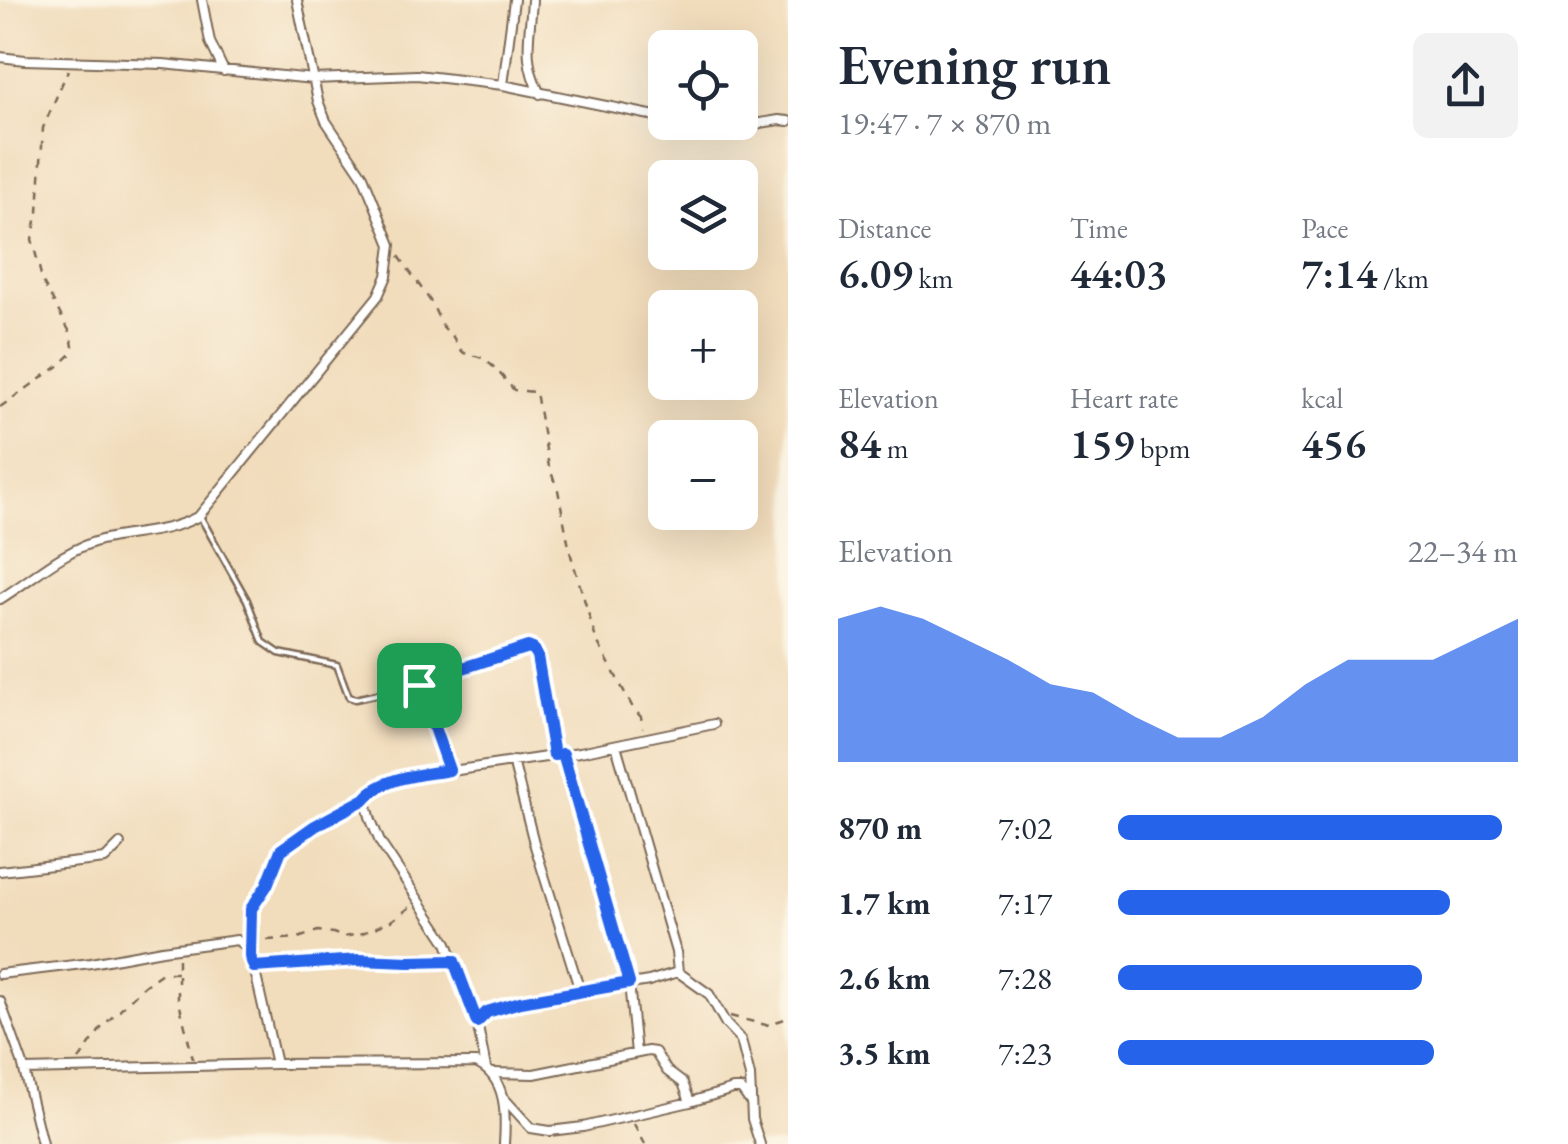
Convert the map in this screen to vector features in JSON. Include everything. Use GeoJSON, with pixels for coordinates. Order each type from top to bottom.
{"type":"FeatureCollection","features":[{"type":"Feature","properties":{"kind":"street"},"geometry":{"type":"LineString","coordinates":[[202,0],[210,42],[224,70]]}},
{"type":"Feature","properties":{"kind":"street"},"geometry":{"type":"LineString","coordinates":[[0,600],[64,554],[85,545],[174,527],[200,516],[310,376],[368,310],[387,276],[391,246],[364,176],[326,121],[318,101],[296,0]]}},
{"type":"Feature","properties":{"kind":"street"},"geometry":{"type":"LineString","coordinates":[[503,85],[514,0]]}},
{"type":"Feature","properties":{"kind":"street"},"geometry":{"type":"LineString","coordinates":[[532,0],[528,62],[540,94]]}},
{"type":"Feature","properties":{"kind":"street"},"geometry":{"type":"LineString","coordinates":[[0,57],[163,64],[313,79],[417,75],[503,85],[648,115]]}},
{"type":"Feature","properties":{"kind":"street"},"geometry":{"type":"LineString","coordinates":[[758,123],[788,122]]}},
{"type":"Feature","properties":{"kind":"street"},"geometry":{"type":"LineString","coordinates":[[714,724],[558,755],[411,777],[381,785],[365,799],[380,842],[447,943],[477,1022],[489,1071],[502,1096],[525,1122],[536,1130],[550,1132],[737,1088],[751,1103]]}},
{"type":"Feature","properties":{"kind":"street"},"geometry":{"type":"LineString","coordinates":[[616,744],[676,952],[678,972],[704,988],[739,1038],[750,1076],[752,1119],[760,1144]]}},
{"type":"Feature","properties":{"kind":"street"},"geometry":{"type":"LineString","coordinates":[[558,755],[629,983],[636,1052]]}},
{"type":"Feature","properties":{"kind":"street"},"geometry":{"type":"LineString","coordinates":[[513,761],[580,991]]}},
{"type":"Feature","properties":{"kind":"street"},"geometry":{"type":"LineString","coordinates":[[0,870],[105,859],[120,844]]}},
{"type":"Feature","properties":{"kind":"street"},"geometry":{"type":"LineString","coordinates":[[0,974],[237,940],[246,948],[254,967],[276,1064]]}},
{"type":"Feature","properties":{"kind":"street"},"geometry":{"type":"LineString","coordinates":[[477,1022],[496,1008],[649,981],[678,972]]}},
{"type":"Feature","properties":{"kind":"street"},"geometry":{"type":"LineString","coordinates":[[0,1001],[24,1070],[42,1144]]}},
{"type":"Feature","properties":{"kind":"street"},"geometry":{"type":"LineString","coordinates":[[24,1070],[465,1062],[489,1071],[534,1074],[636,1052],[655,1052],[667,1071],[683,1083],[690,1102]]}},
{"type":"Feature","properties":{"kind":"street"},"geometry":{"type":"LineString","coordinates":[[502,1096],[504,1144]]}},
{"type":"Feature","properties":{"kind":"lane"},"geometry":{"type":"LineString","coordinates":[[200,516],[247,600],[263,642],[279,653],[337,664],[346,690],[354,699],[419,685],[528,647],[533,649],[558,755]]}},
{"type":"Feature","properties":{"kind":"lane"},"geometry":{"type":"LineString","coordinates":[[419,685],[449,770]]}},
{"type":"Feature","properties":{"kind":"path"},"geometry":{"type":"LineString","coordinates":[[0,408],[60,365],[74,347],[71,334],[43,284],[32,239],[38,212],[43,128],[73,60]]}},
{"type":"Feature","properties":{"kind":"path"},"geometry":{"type":"LineString","coordinates":[[391,246],[459,348],[483,358],[514,390],[536,392],[549,467],[596,639],[641,717],[641,739]]}},
{"type":"Feature","properties":{"kind":"path"},"geometry":{"type":"LineString","coordinates":[[365,799],[281,850],[267,885],[251,909],[250,941],[298,938],[318,932],[343,937],[360,934],[391,921],[418,902]]}},
{"type":"Feature","properties":{"kind":"path"},"geometry":{"type":"LineString","coordinates":[[177,948],[178,998],[194,1065]]}},
{"type":"Feature","properties":{"kind":"path"},"geometry":{"type":"LineString","coordinates":[[254,967],[359,960],[454,961]]}},
{"type":"Feature","properties":{"kind":"path"},"geometry":{"type":"LineString","coordinates":[[74,1068],[102,1027],[144,986],[162,972],[179,973]]}},
{"type":"Feature","properties":{"kind":"path"},"geometry":{"type":"LineString","coordinates":[[719,1012],[762,1025],[788,1018]]}},
{"type":"Feature","properties":{"kind":"path"},"geometry":{"type":"LineString","coordinates":[[626,1116],[645,1144]]}},
{"type":"Feature","properties":{"kind":"route"},"geometry":{"type":"LineString","coordinates":[[528,647],[533,649],[554,755],[563,754],[629,983],[496,1008],[477,1022],[454,961],[359,960],[254,967],[250,956],[251,909],[267,885],[281,850],[365,799],[381,785],[449,770],[419,685],[528,647]]}}]}
